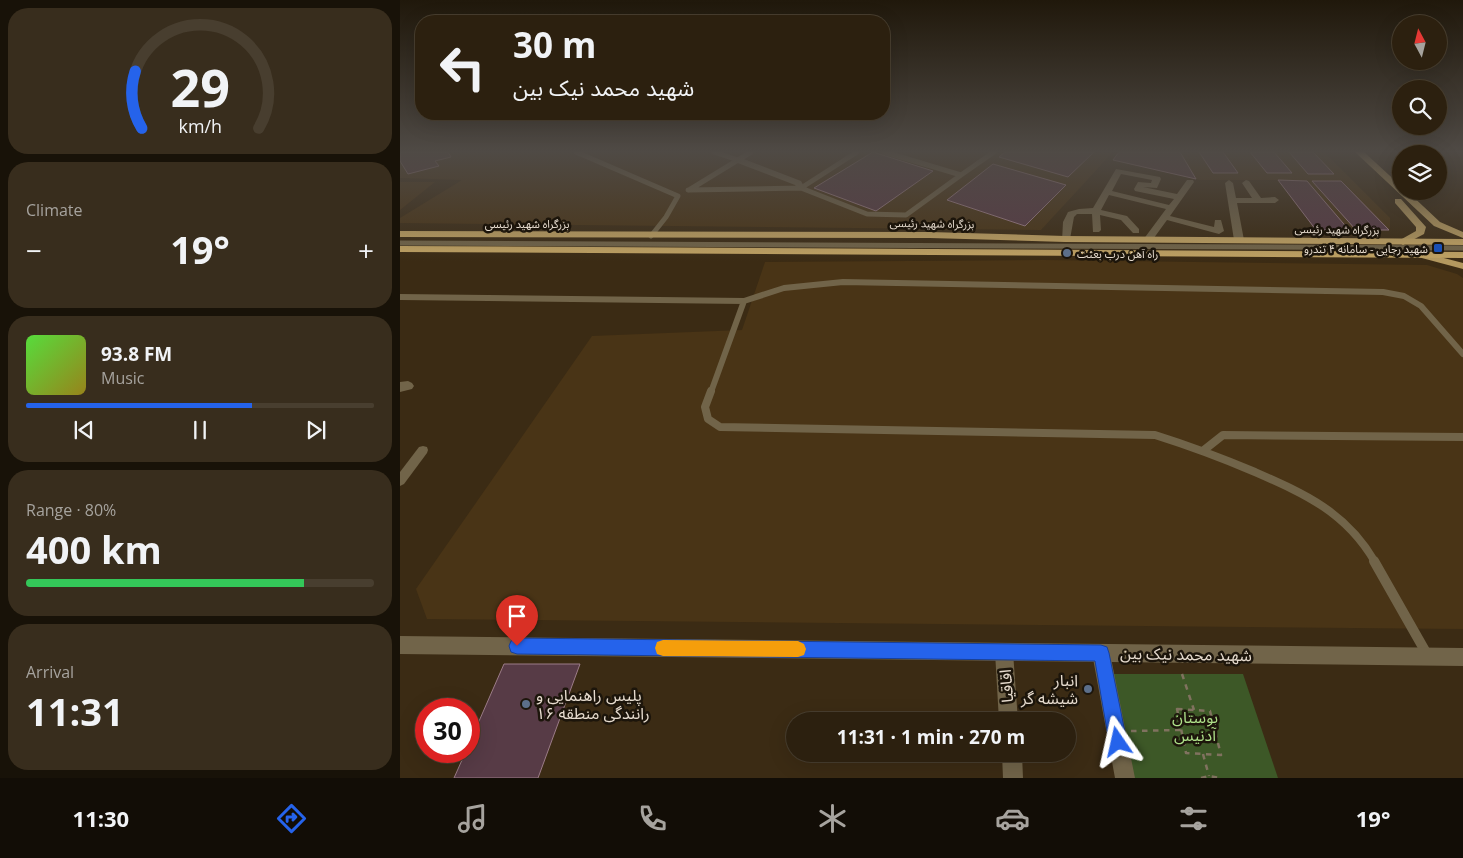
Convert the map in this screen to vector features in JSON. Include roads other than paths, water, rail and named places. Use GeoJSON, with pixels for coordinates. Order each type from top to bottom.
{"type":"FeatureCollection","features":[{"type":"Feature","properties":{"kind":"highway","name":"بزرگراه شهید رئیسی"},"geometry":{"type":"LineString","coordinates":[[400,234],[650,236],[930,235],[1065,239],[1463,242]]}},
{"type":"Feature","properties":{"kind":"highway"},"geometry":{"type":"LineString","coordinates":[[877,235],[887,238],[890,246],[880,251]]}},
{"type":"Feature","properties":{"kind":"highway"},"geometry":{"type":"LineString","coordinates":[[930,235],[918,242],[921,247],[932,252]]}},
{"type":"Feature","properties":{"kind":"highway","name":"بزرگراه شهید رئیسی"},"geometry":{"type":"LineString","coordinates":[[400,249],[1463,255]]}},
{"type":"Feature","properties":{"kind":"main road"},"geometry":{"type":"LineString","coordinates":[[1386,188],[1420,224],[1420,232],[1403,242]]}},
{"type":"Feature","properties":{"kind":"main road"},"geometry":{"type":"LineString","coordinates":[[1398,188],[1436,224],[1463,235]]}},
{"type":"Feature","properties":{"kind":"main road"},"geometry":{"type":"LineString","coordinates":[[1421,255],[1463,266]]}},
{"type":"Feature","properties":{"kind":"street"},"geometry":{"type":"LineString","coordinates":[[1096,230],[1096,211],[1109,188]]}},
{"type":"Feature","properties":{"kind":"street"},"geometry":{"type":"LineString","coordinates":[[1148,240],[1186,188]]}},
{"type":"Feature","properties":{"kind":"street"},"geometry":{"type":"LineString","coordinates":[[1230,188],[1239,240]]}},
{"type":"Feature","properties":{"kind":"street"},"geometry":{"type":"LineString","coordinates":[[1250,188],[1258,200]]}},
{"type":"Feature","properties":{"kind":"street"},"geometry":{"type":"LineString","coordinates":[[1136,231],[1124,218],[1126,208],[1138,189],[1177,203]]}},
{"type":"Feature","properties":{"kind":"street"},"geometry":{"type":"LineString","coordinates":[[1107,192],[1126,208]]}},
{"type":"Feature","properties":{"kind":"street"},"geometry":{"type":"LineString","coordinates":[[1232,201],[1275,200]]}},
{"type":"Feature","properties":{"kind":"street"},"geometry":{"type":"LineString","coordinates":[[1065,239],[1070,214],[1073,211],[1096,211],[1177,203]]}},
{"type":"Feature","properties":{"kind":"street"},"geometry":{"type":"LineString","coordinates":[[1165,216],[1218,227]]}},
{"type":"Feature","properties":{"kind":"street"},"geometry":{"type":"LineString","coordinates":[[400,482],[423,450]]}},
{"type":"Feature","properties":{"kind":"street","name":"شهید محمد نیک بین"},"geometry":{"type":"LineString","coordinates":[[400,645],[1428,656],[1461,660]]}},
{"type":"Feature","properties":{"kind":"street","name":"اقاقیا"},"geometry":{"type":"LineString","coordinates":[[1004,652],[1008,712]]}},
{"type":"Feature","properties":{"kind":"street"},"geometry":{"type":"LineString","coordinates":[[1101,653],[1125,778]]}},
{"type":"Feature","properties":{"kind":"street"},"geometry":{"type":"LineString","coordinates":[[1013,762],[1014,778]]}},
{"type":"Feature","properties":{"kind":"lane"},"geometry":{"type":"LineString","coordinates":[[660,188],[678,196]]}},
{"type":"Feature","properties":{"kind":"lane"},"geometry":{"type":"LineString","coordinates":[[650,236],[666,217],[678,196],[691,188]]}},
{"type":"Feature","properties":{"kind":"lane"},"geometry":{"type":"LineString","coordinates":[[688,190],[785,188]]}},
{"type":"Feature","properties":{"kind":"lane"},"geometry":{"type":"LineString","coordinates":[[803,188],[867,214],[906,215],[944,188]]}},
{"type":"Feature","properties":{"kind":"lane"},"geometry":{"type":"LineString","coordinates":[[400,243],[1463,248]]}},
{"type":"Feature","properties":{"kind":"lane"},"geometry":{"type":"LineString","coordinates":[[400,296],[744,301],[784,288],[843,282],[1383,292],[1404,296],[1420,306],[1463,354]]}},
{"type":"Feature","properties":{"kind":"lane"},"geometry":{"type":"LineString","coordinates":[[744,301],[705,407],[708,419],[720,426],[1155,435],[1204,450],[1304,493],[1336,515],[1366,546],[1428,656]]}},
{"type":"Feature","properties":{"kind":"lane"},"geometry":{"type":"LineString","coordinates":[[1204,450],[1223,435],[1463,437]]}},
{"type":"Feature","properties":{"kind":"place","name":"شهید رجایی - سامانه ۴ تندرو"},"geometry":{"type":"Point","coordinates":[1438,248]}},
{"type":"Feature","properties":{"kind":"place","name":"راه آهن درب بعثت"},"geometry":{"type":"Point","coordinates":[1067,253]}},
{"type":"Feature","properties":{"kind":"place","name":"انبار شیشه گر"},"geometry":{"type":"Point","coordinates":[1088,689]}},
{"type":"Feature","properties":{"kind":"place","name":"پلیس راهنمایی و رانندگی منطقه ۱۶"},"geometry":{"type":"Point","coordinates":[526,704]}},
{"type":"Feature","properties":{"kind":"park label","name":"بوستان آدنیس"},"geometry":{"type":"Point","coordinates":[1195,726]}}]}
